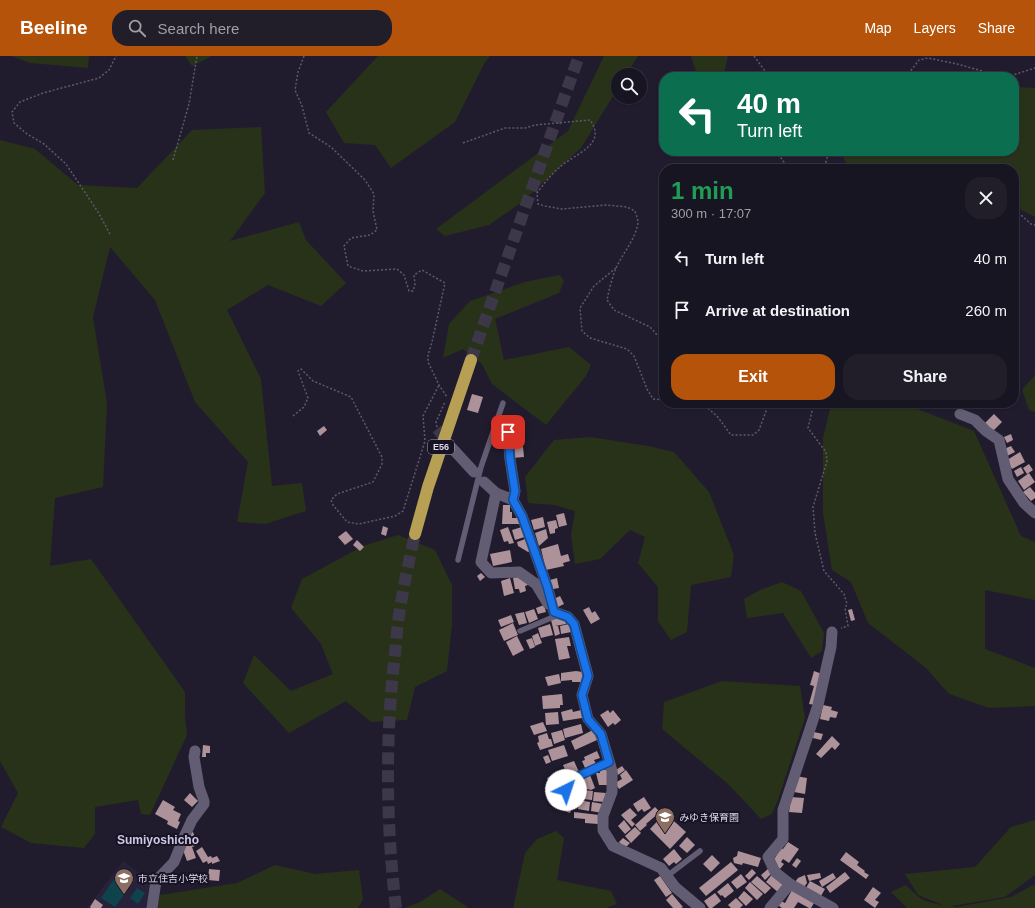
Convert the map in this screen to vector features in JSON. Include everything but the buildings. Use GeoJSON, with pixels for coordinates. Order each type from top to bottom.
{"type":"FeatureCollection","features":[{"type":"Feature","properties":{"kind":"highway","name":"E56"},"geometry":{"type":"LineString","coordinates":[[415,534],[428,487],[471,360]]}},
{"type":"Feature","properties":{"kind":"street"},"geometry":{"type":"LineString","coordinates":[[960,414],[975,420],[986,431],[999,440],[1008,479],[1024,503],[1035,513]]}},
{"type":"Feature","properties":{"kind":"street"},"geometry":{"type":"LineString","coordinates":[[508,432],[515,491],[513,500]]}},
{"type":"Feature","properties":{"kind":"street"},"geometry":{"type":"LineString","coordinates":[[452,448],[474,472]]}},
{"type":"Feature","properties":{"kind":"street"},"geometry":{"type":"LineString","coordinates":[[484,482],[496,493],[513,500],[522,516],[557,613]]}},
{"type":"Feature","properties":{"kind":"street"},"geometry":{"type":"LineString","coordinates":[[496,493],[482,562],[491,573],[519,572],[536,584],[550,607],[557,613],[568,617],[574,624],[588,676],[582,695],[588,719],[601,734],[612,772],[612,792],[603,816],[603,830],[613,846],[661,868],[675,887],[700,908]]}},
{"type":"Feature","properties":{"kind":"street"},"geometry":{"type":"LineString","coordinates":[[832,632],[831,647],[818,705],[783,810],[783,839],[768,857],[775,872],[790,884],[833,908]]}},
{"type":"Feature","properties":{"kind":"street"},"geometry":{"type":"LineString","coordinates":[[152,908],[156,881],[174,862],[192,820],[204,804],[199,787],[194,757],[195,751]]}},
{"type":"Feature","properties":{"kind":"street"},"geometry":{"type":"LineString","coordinates":[[770,908],[790,884]]}},
{"type":"Feature","properties":{"kind":"lane"},"geometry":{"type":"LineString","coordinates":[[458,560],[481,467],[503,402]]}},
{"type":"Feature","properties":{"kind":"lane"},"geometry":{"type":"LineString","coordinates":[[520,631],[557,613]]}},
{"type":"Feature","properties":{"kind":"lane"},"geometry":{"type":"LineString","coordinates":[[566,790],[570,780],[609,762]]}},
{"type":"Feature","properties":{"kind":"lane"},"geometry":{"type":"LineString","coordinates":[[668,876],[700,851]]}},
{"type":"Feature","properties":{"kind":"path"},"geometry":{"type":"LineString","coordinates":[[110,234],[98,212],[66,164],[44,144],[27,134],[14,123],[12,112],[20,102],[43,93],[99,78],[109,70],[116,56]]}},
{"type":"Feature","properties":{"kind":"path"},"geometry":{"type":"LineString","coordinates":[[173,160],[189,104],[197,56]]}},
{"type":"Feature","properties":{"kind":"path"},"geometry":{"type":"LineString","coordinates":[[304,56],[298,72],[295,90],[302,106],[309,134],[331,147],[365,180],[374,194],[372,211],[377,230],[370,235],[351,238],[344,246],[348,266],[363,271],[397,269],[404,274],[409,291],[413,291],[415,284],[414,275],[422,270],[446,283],[428,355],[428,362],[439,385],[447,396],[436,422],[437,428]]}},
{"type":"Feature","properties":{"kind":"path"},"geometry":{"type":"LineString","coordinates":[[754,56],[765,72]]}},
{"type":"Feature","properties":{"kind":"path"},"geometry":{"type":"LineString","coordinates":[[910,72],[919,60],[928,58],[987,72]]}},
{"type":"Feature","properties":{"kind":"path"},"geometry":{"type":"LineString","coordinates":[[1019,73],[1035,68]]}},
{"type":"Feature","properties":{"kind":"path"},"geometry":{"type":"LineString","coordinates":[[462,143],[506,128],[525,128],[535,125],[590,120],[595,127],[594,139],[589,147],[560,167],[547,180],[537,193],[538,204],[562,209],[606,205],[627,207],[635,211],[638,222],[633,238],[616,268],[607,300],[614,310],[650,327],[659,337]]}},
{"type":"Feature","properties":{"kind":"path"},"geometry":{"type":"LineString","coordinates":[[1019,214],[1035,225]]}},
{"type":"Feature","properties":{"kind":"path"},"geometry":{"type":"LineString","coordinates":[[616,268],[594,286],[580,308],[582,331],[590,338],[627,349],[634,356],[647,390],[653,399],[659,400]]}},
{"type":"Feature","properties":{"kind":"path"},"geometry":{"type":"LineString","coordinates":[[293,416],[304,407],[308,398],[298,371],[301,370],[313,381],[351,397],[382,458],[382,464],[373,482],[337,494],[332,500],[333,505],[347,522],[359,524],[395,516],[404,511],[425,441],[423,416],[439,385]]}},
{"type":"Feature","properties":{"kind":"path"},"geometry":{"type":"LineString","coordinates":[[708,408],[718,416],[731,435],[753,436],[759,430],[767,408]]}},
{"type":"Feature","properties":{"kind":"path"},"geometry":{"type":"LineString","coordinates":[[813,408],[808,428],[826,452],[827,461],[813,506],[815,533],[824,571],[844,594],[847,604],[845,608],[848,626],[832,632]]}},
{"type":"Feature","properties":{"kind":"shaded area"},"geometry":{"type":"Polygon","coordinates":[[[11,56],[89,56],[88,68],[30,63],[11,56]]]}},
{"type":"Feature","properties":{"kind":"shaded area"},"geometry":{"type":"Polygon","coordinates":[[[185,56],[211,56],[192,66],[185,56]]]}},
{"type":"Feature","properties":{"kind":"shaded area"},"geometry":{"type":"Polygon","coordinates":[[[378,56],[490,56],[484,64],[455,122],[391,168],[375,145],[344,143],[326,112],[378,56]]]}},
{"type":"Feature","properties":{"kind":"shaded area"},"geometry":{"type":"Polygon","coordinates":[[[604,56],[638,56],[630,68],[611,68],[611,99],[581,148],[522,202],[489,225],[445,236],[436,229],[568,131],[604,56]]]}},
{"type":"Feature","properties":{"kind":"shaded area"},"geometry":{"type":"Polygon","coordinates":[[[691,56],[728,56],[724,72],[696,72],[691,56]]]}},
{"type":"Feature","properties":{"kind":"shaded area"},"geometry":{"type":"Polygon","coordinates":[[[1019,87],[1035,88],[1035,217],[1019,209],[1019,164],[846,163],[842,156],[1019,156],[1019,87]]]}},
{"type":"Feature","properties":{"kind":"shaded area"},"geometry":{"type":"Polygon","coordinates":[[[261,127],[265,193],[230,241],[299,222],[306,240],[346,283],[321,306],[268,285],[227,310],[261,379],[272,486],[302,483],[306,511],[265,524],[237,522],[248,462],[195,402],[155,300],[110,247],[93,317],[107,403],[103,487],[55,498],[50,566],[91,559],[185,692],[187,735],[150,815],[141,814],[138,800],[95,807],[95,834],[84,848],[31,843],[1,827],[18,793],[0,761],[0,140],[35,149],[78,185],[137,188],[192,130],[261,127]]]}},
{"type":"Feature","properties":{"kind":"shaded area"},"geometry":{"type":"Polygon","coordinates":[[[560,275],[564,281],[559,293],[495,319],[504,360],[569,347],[591,365],[586,376],[546,425],[492,384],[482,364],[463,349],[443,358],[449,324],[470,301],[525,282],[560,275]]]}},
{"type":"Feature","properties":{"kind":"shaded area"},"geometry":{"type":"Polygon","coordinates":[[[1035,375],[1035,412],[1029,410],[1022,390],[1035,375]]]}},
{"type":"Feature","properties":{"kind":"shaded area"},"geometry":{"type":"Polygon","coordinates":[[[830,408],[916,408],[974,431],[1021,536],[1035,542],[1035,600],[985,590],[985,649],[1035,668],[1035,706],[989,708],[949,694],[926,668],[868,623],[851,582],[832,570],[823,513],[823,438],[830,408]]]}},
{"type":"Feature","properties":{"kind":"shaded area"},"geometry":{"type":"Polygon","coordinates":[[[590,437],[648,446],[674,452],[709,492],[734,555],[731,577],[691,585],[687,632],[671,640],[658,621],[658,587],[638,563],[645,537],[630,530],[600,559],[575,564],[571,535],[575,511],[554,505],[528,503],[525,477],[554,440],[590,437]]]}},
{"type":"Feature","properties":{"kind":"shaded area"},"geometry":{"type":"Polygon","coordinates":[[[398,535],[435,550],[452,585],[452,625],[447,671],[415,687],[407,720],[371,722],[346,701],[289,733],[243,683],[254,655],[291,691],[333,674],[321,644],[291,608],[302,579],[363,546],[398,535]]]}},
{"type":"Feature","properties":{"kind":"shaded area"},"geometry":{"type":"Polygon","coordinates":[[[782,582],[801,591],[824,633],[822,651],[811,658],[783,613],[747,618],[744,599],[760,590],[782,582]]]}},
{"type":"Feature","properties":{"kind":"shaded area"},"geometry":{"type":"Polygon","coordinates":[[[722,681],[800,686],[805,718],[772,814],[761,819],[728,784],[662,729],[664,702],[722,681]]]}},
{"type":"Feature","properties":{"kind":"shaded area"},"geometry":{"type":"Polygon","coordinates":[[[1035,820],[1035,875],[1005,897],[952,906],[956,907],[1011,897],[1033,885],[1035,886],[1035,908],[907,908],[891,892],[906,885],[922,899],[931,903],[943,905],[918,895],[905,874],[975,867],[1011,827],[1035,820]]]}},
{"type":"Feature","properties":{"kind":"shaded area"},"geometry":{"type":"Polygon","coordinates":[[[556,831],[564,838],[557,880],[611,891],[617,904],[606,908],[513,908],[525,853],[537,839],[556,831]]]}},
{"type":"Feature","properties":{"kind":"shaded area","name":"市立住吉小学校"},"geometry":{"type":"Polygon","coordinates":[[[123,861],[151,881],[149,908],[87,908],[123,861]]]}},
{"type":"Feature","properties":{"kind":"shaded area"},"geometry":{"type":"Polygon","coordinates":[[[275,865],[315,874],[359,870],[363,900],[358,908],[157,908],[160,895],[237,883],[275,865]]]}},
{"type":"Feature","properties":{"kind":"shaded area"},"geometry":{"type":"Polygon","coordinates":[[[120,870],[135,880],[115,907],[101,898],[120,870]]]}},
{"type":"Feature","properties":{"kind":"shaded area"},"geometry":{"type":"Polygon","coordinates":[[[137,888],[145,893],[138,904],[130,898],[137,888]]]}},
{"type":"Feature","properties":{"kind":"shaded area"},"geometry":{"type":"Polygon","coordinates":[[[440,889],[468,908],[405,908],[420,902],[440,889]]]}},
{"type":"Feature","properties":{"kind":"tunnel"},"geometry":{"type":"LineString","coordinates":[[471,360],[579,56]]}},
{"type":"Feature","properties":{"kind":"tunnel"},"geometry":{"type":"LineString","coordinates":[[437,429],[449,444]]}},
{"type":"Feature","properties":{"kind":"tunnel"},"geometry":{"type":"LineString","coordinates":[[396,908],[390,845],[388,749],[398,620],[415,534]]}},
{"type":"Feature","properties":{"kind":"place","name":"みゆき保育園"},"geometry":{"type":"Point","coordinates":[665,834]}},
{"type":"Feature","properties":{"kind":"place","name":"市立住吉小学校"},"geometry":{"type":"Point","coordinates":[124,895]}},
{"type":"Feature","properties":{"kind":"district","name":"Sumiyoshicho"},"geometry":{"type":"Point","coordinates":[158,840]}},
{"type":"Feature","properties":{"kind":"route"},"geometry":{"type":"LineString","coordinates":[[508,432],[515,491],[513,500],[522,516],[547,586],[554,612],[568,617],[574,624],[588,676],[582,695],[588,719],[601,734],[609,762],[570,780],[566,790]]}}]}
